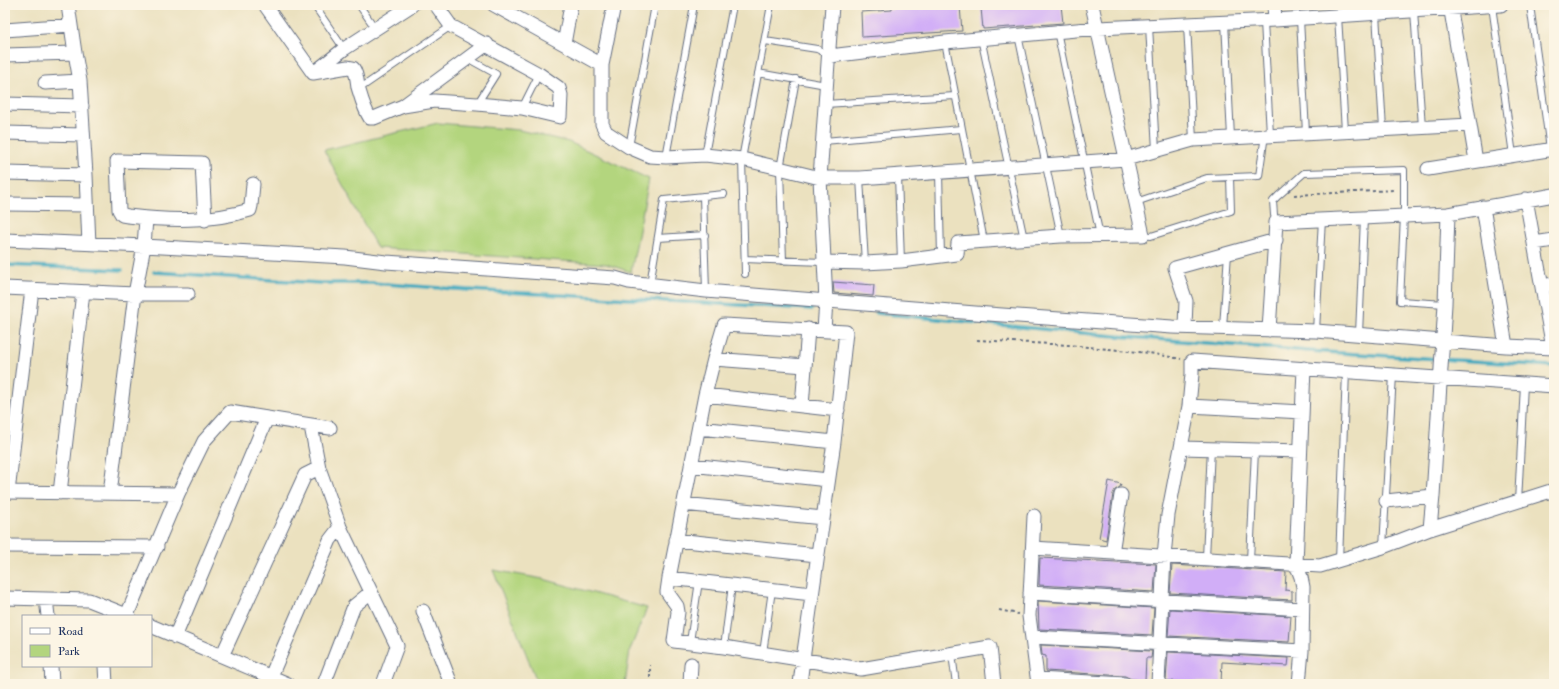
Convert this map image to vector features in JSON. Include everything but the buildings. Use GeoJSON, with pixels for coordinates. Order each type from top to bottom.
{"type":"FeatureCollection","features":[{"type":"Feature","properties":{"kind":"street"},"geometry":{"type":"LineString","coordinates":[[68,5],[74,53],[80,81],[86,175],[88,244]]}},
{"type":"Feature","properties":{"kind":"street"},"geometry":{"type":"LineString","coordinates":[[265,5],[313,73]]}},
{"type":"Feature","properties":{"kind":"street"},"geometry":{"type":"LineString","coordinates":[[313,73],[344,48],[412,5]]}},
{"type":"Feature","properties":{"kind":"street"},"geometry":{"type":"LineString","coordinates":[[313,73],[348,67],[353,68],[370,118],[374,118],[403,106],[434,101],[522,108],[560,117],[561,91],[559,88],[487,44],[451,26],[436,5]]}},
{"type":"Feature","properties":{"kind":"street"},"geometry":{"type":"LineString","coordinates":[[494,5],[602,65]]}},
{"type":"Feature","properties":{"kind":"street"},"geometry":{"type":"LineString","coordinates":[[564,44],[571,5]]}},
{"type":"Feature","properties":{"kind":"street"},"geometry":{"type":"LineString","coordinates":[[614,5],[602,65],[602,124],[606,132],[629,147],[650,156],[666,157],[705,155],[742,159],[780,170],[820,178],[860,178],[970,171],[1126,158],[1193,140],[1470,125]]}},
{"type":"Feature","properties":{"kind":"street"},"geometry":{"type":"LineString","coordinates":[[823,262],[901,261],[957,254],[958,243],[1061,236],[1144,235],[1092,5]]}},
{"type":"Feature","properties":{"kind":"street"},"geometry":{"type":"LineString","coordinates":[[1270,20],[1274,5]]}},
{"type":"Feature","properties":{"kind":"street"},"geometry":{"type":"LineString","coordinates":[[830,56],[981,38],[1057,31],[1149,25],[1300,19],[1451,7],[1496,5]]}},
{"type":"Feature","properties":{"kind":"street"},"geometry":{"type":"LineString","coordinates":[[824,330],[826,301],[820,178],[824,141],[826,85],[830,56],[828,6]]}},
{"type":"Feature","properties":{"kind":"street"},"geometry":{"type":"LineString","coordinates":[[1451,7],[1476,161]]}},
{"type":"Feature","properties":{"kind":"street"},"geometry":{"type":"LineString","coordinates":[[5,30],[71,25]]}},
{"type":"Feature","properties":{"kind":"street"},"geometry":{"type":"LineString","coordinates":[[403,106],[487,44]]}},
{"type":"Feature","properties":{"kind":"street"},"geometry":{"type":"LineString","coordinates":[[5,55],[74,53]]}},
{"type":"Feature","properties":{"kind":"street"},"geometry":{"type":"LineString","coordinates":[[45,83],[80,81]]}},
{"type":"Feature","properties":{"kind":"street"},"geometry":{"type":"LineString","coordinates":[[5,104],[82,106]]}},
{"type":"Feature","properties":{"kind":"street"},"geometry":{"type":"LineString","coordinates":[[5,133],[83,135]]}},
{"type":"Feature","properties":{"kind":"street"},"geometry":{"type":"LineString","coordinates":[[1428,169],[1552,149]]}},
{"type":"Feature","properties":{"kind":"street"},"geometry":{"type":"LineString","coordinates":[[205,220],[202,163],[117,161],[119,210],[122,215],[146,219],[205,220],[250,210],[252,206],[253,184]]}},
{"type":"Feature","properties":{"kind":"street"},"geometry":{"type":"LineString","coordinates":[[5,173],[86,175]]}},
{"type":"Feature","properties":{"kind":"street"},"geometry":{"type":"LineString","coordinates":[[1269,330],[1276,222],[1448,214],[1554,195]]}},
{"type":"Feature","properties":{"kind":"street"},"geometry":{"type":"LineString","coordinates":[[5,240],[345,257],[386,262],[615,278],[706,291],[826,301],[1185,327],[1316,331],[1359,334],[1442,347],[1506,346],[1553,348],[1548,285],[1534,243],[1526,199]]}},
{"type":"Feature","properties":{"kind":"street"},"geometry":{"type":"LineString","coordinates":[[5,204],[87,205]]}},
{"type":"Feature","properties":{"kind":"street"},"geometry":{"type":"LineString","coordinates":[[1483,207],[1506,346]]}},
{"type":"Feature","properties":{"kind":"street"},"geometry":{"type":"LineString","coordinates":[[1430,529],[1445,304],[1448,214]]}},
{"type":"Feature","properties":{"kind":"street"},"geometry":{"type":"LineString","coordinates":[[110,493],[135,294],[144,246],[146,219]]}},
{"type":"Feature","properties":{"kind":"street"},"geometry":{"type":"LineString","coordinates":[[1185,327],[1186,301],[1175,268],[1276,240]]}},
{"type":"Feature","properties":{"kind":"street"},"geometry":{"type":"LineString","coordinates":[[1534,243],[1554,240]]}},
{"type":"Feature","properties":{"kind":"street"},"geometry":{"type":"LineString","coordinates":[[5,288],[135,294],[188,294]]}},
{"type":"Feature","properties":{"kind":"street"},"geometry":{"type":"LineString","coordinates":[[32,289],[6,492],[178,494]]}},
{"type":"Feature","properties":{"kind":"street"},"geometry":{"type":"LineString","coordinates":[[60,493],[83,292]]}},
{"type":"Feature","properties":{"kind":"street"},"geometry":{"type":"LineString","coordinates":[[800,684],[803,659],[828,480],[834,442],[846,332],[724,325],[705,395],[669,578],[667,592],[677,606],[678,612],[674,640],[803,659],[861,670],[990,647],[994,684]]}},
{"type":"Feature","properties":{"kind":"street"},"geometry":{"type":"LineString","coordinates":[[802,406],[808,329]]}},
{"type":"Feature","properties":{"kind":"street"},"geometry":{"type":"LineString","coordinates":[[714,359],[805,366]]}},
{"type":"Feature","properties":{"kind":"street"},"geometry":{"type":"LineString","coordinates":[[1158,684],[1161,600],[1168,515],[1189,406],[1192,361],[1393,375],[1440,376],[1554,386]]}},
{"type":"Feature","properties":{"kind":"street"},"geometry":{"type":"LineString","coordinates":[[1300,684],[1303,587],[1296,564],[1304,368]]}},
{"type":"Feature","properties":{"kind":"street"},"geometry":{"type":"LineString","coordinates":[[705,395],[838,410]]}},
{"type":"Feature","properties":{"kind":"street"},"geometry":{"type":"LineString","coordinates":[[1189,406],[1302,412]]}},
{"type":"Feature","properties":{"kind":"street"},"geometry":{"type":"LineString","coordinates":[[128,615],[178,494],[204,441],[230,412],[330,428]]}},
{"type":"Feature","properties":{"kind":"street"},"geometry":{"type":"LineString","coordinates":[[175,637],[267,418]]}},
{"type":"Feature","properties":{"kind":"street"},"geometry":{"type":"LineString","coordinates":[[311,426],[319,468],[340,527],[397,646],[383,684]]}},
{"type":"Feature","properties":{"kind":"street"},"geometry":{"type":"LineString","coordinates":[[699,428],[834,442]]}},
{"type":"Feature","properties":{"kind":"street"},"geometry":{"type":"LineString","coordinates":[[1181,448],[1300,451]]}},
{"type":"Feature","properties":{"kind":"street"},"geometry":{"type":"LineString","coordinates":[[691,465],[828,480]]}},
{"type":"Feature","properties":{"kind":"street"},"geometry":{"type":"LineString","coordinates":[[222,656],[305,476],[319,468]]}},
{"type":"Feature","properties":{"kind":"street"},"geometry":{"type":"LineString","coordinates":[[1032,548],[1320,566],[1383,547],[1430,529],[1554,490]]}},
{"type":"Feature","properties":{"kind":"street"},"geometry":{"type":"LineString","coordinates":[[1112,553],[1121,495]]}},
{"type":"Feature","properties":{"kind":"street"},"geometry":{"type":"LineString","coordinates":[[1386,501],[1433,496]]}},
{"type":"Feature","properties":{"kind":"street"},"geometry":{"type":"LineString","coordinates":[[683,504],[823,518]]}},
{"type":"Feature","properties":{"kind":"street"},"geometry":{"type":"LineString","coordinates":[[1034,516],[1029,616],[1038,682],[1125,684]]}},
{"type":"Feature","properties":{"kind":"street"},"geometry":{"type":"LineString","coordinates":[[270,676],[330,540],[340,527]]}},
{"type":"Feature","properties":{"kind":"street"},"geometry":{"type":"LineString","coordinates":[[676,540],[818,555]]}},
{"type":"Feature","properties":{"kind":"street"},"geometry":{"type":"LineString","coordinates":[[5,546],[157,546]]}},
{"type":"Feature","properties":{"kind":"street"},"geometry":{"type":"LineString","coordinates":[[669,578],[812,594]]}},
{"type":"Feature","properties":{"kind":"street"},"geometry":{"type":"LineString","coordinates":[[324,684],[354,606],[371,592]]}},
{"type":"Feature","properties":{"kind":"street"},"geometry":{"type":"LineString","coordinates":[[1030,593],[1302,609]]}},
{"type":"Feature","properties":{"kind":"street"},"geometry":{"type":"LineString","coordinates":[[5,598],[89,600],[101,610],[124,615]]}},
{"type":"Feature","properties":{"kind":"street"},"geometry":{"type":"LineString","coordinates":[[46,599],[48,615]]}},
{"type":"Feature","properties":{"kind":"street"},"geometry":{"type":"LineString","coordinates":[[423,611],[451,684]]}},
{"type":"Feature","properties":{"kind":"street"},"geometry":{"type":"LineString","coordinates":[[152,626],[288,684]]}},
{"type":"Feature","properties":{"kind":"street"},"geometry":{"type":"LineString","coordinates":[[1032,637],[1302,650]]}},
{"type":"Feature","properties":{"kind":"street"},"geometry":{"type":"LineString","coordinates":[[691,664],[692,684]]}},
{"type":"Feature","properties":{"kind":"street"},"geometry":{"type":"LineString","coordinates":[[51,667],[52,684]]}},
{"type":"Feature","properties":{"kind":"street"},"geometry":{"type":"LineString","coordinates":[[105,667],[106,684]]}},
{"type":"Feature","properties":{"kind":"lane"},"geometry":{"type":"LineString","coordinates":[[314,5],[344,48]]}},
{"type":"Feature","properties":{"kind":"lane"},"geometry":{"type":"LineString","coordinates":[[359,5],[375,28]]}},
{"type":"Feature","properties":{"kind":"lane"},"geometry":{"type":"LineString","coordinates":[[629,147],[655,5]]}},
{"type":"Feature","properties":{"kind":"lane"},"geometry":{"type":"LineString","coordinates":[[666,157],[694,5]]}},
{"type":"Feature","properties":{"kind":"lane"},"geometry":{"type":"LineString","coordinates":[[705,155],[733,5]]}},
{"type":"Feature","properties":{"kind":"lane"},"geometry":{"type":"LineString","coordinates":[[745,274],[742,159],[771,5]]}},
{"type":"Feature","properties":{"kind":"lane"},"geometry":{"type":"LineString","coordinates":[[1496,5],[1513,155]]}},
{"type":"Feature","properties":{"kind":"lane"},"geometry":{"type":"LineString","coordinates":[[1530,5],[1552,149]]}},
{"type":"Feature","properties":{"kind":"lane"},"geometry":{"type":"LineString","coordinates":[[1414,11],[1422,127]]}},
{"type":"Feature","properties":{"kind":"lane"},"geometry":{"type":"LineString","coordinates":[[1376,14],[1384,129]]}},
{"type":"Feature","properties":{"kind":"lane"},"geometry":{"type":"LineString","coordinates":[[1338,16],[1345,131]]}},
{"type":"Feature","properties":{"kind":"lane"},"geometry":{"type":"LineString","coordinates":[[1300,19],[1306,133]]}},
{"type":"Feature","properties":{"kind":"lane"},"geometry":{"type":"LineString","coordinates":[[1136,202],[1207,178],[1259,176],[1267,135],[1270,20]]}},
{"type":"Feature","properties":{"kind":"lane"},"geometry":{"type":"LineString","coordinates":[[1225,22],[1231,137]]}},
{"type":"Feature","properties":{"kind":"lane"},"geometry":{"type":"LineString","coordinates":[[1187,24],[1193,140]]}},
{"type":"Feature","properties":{"kind":"lane"},"geometry":{"type":"LineString","coordinates":[[1149,25],[1156,150]]}},
{"type":"Feature","properties":{"kind":"lane"},"geometry":{"type":"LineString","coordinates":[[359,89],[451,26]]}},
{"type":"Feature","properties":{"kind":"lane"},"geometry":{"type":"LineString","coordinates":[[1057,31],[1100,236]]}},
{"type":"Feature","properties":{"kind":"lane"},"geometry":{"type":"LineString","coordinates":[[1018,35],[1061,236]]}},
{"type":"Feature","properties":{"kind":"lane"},"geometry":{"type":"LineString","coordinates":[[981,38],[1024,239]]}},
{"type":"Feature","properties":{"kind":"lane"},"geometry":{"type":"LineString","coordinates":[[765,41],[817,49],[830,56]]}},
{"type":"Feature","properties":{"kind":"lane"},"geometry":{"type":"LineString","coordinates":[[945,42],[984,241]]}},
{"type":"Feature","properties":{"kind":"lane"},"geometry":{"type":"LineString","coordinates":[[467,58],[496,74],[477,104]]}},
{"type":"Feature","properties":{"kind":"lane"},"geometry":{"type":"LineString","coordinates":[[758,73],[826,85]]}},
{"type":"Feature","properties":{"kind":"lane"},"geometry":{"type":"LineString","coordinates":[[522,108],[538,74]]}},
{"type":"Feature","properties":{"kind":"lane"},"geometry":{"type":"LineString","coordinates":[[783,260],[780,170],[796,79]]}},
{"type":"Feature","properties":{"kind":"lane"},"geometry":{"type":"LineString","coordinates":[[825,104],[955,96]]}},
{"type":"Feature","properties":{"kind":"lane"},"geometry":{"type":"LineString","coordinates":[[824,141],[961,129]]}},
{"type":"Feature","properties":{"kind":"lane"},"geometry":{"type":"LineString","coordinates":[[1276,222],[1273,201],[1304,174],[1404,170],[1404,216],[1400,301],[1445,304]]}},
{"type":"Feature","properties":{"kind":"lane"},"geometry":{"type":"LineString","coordinates":[[939,173],[941,256]]}},
{"type":"Feature","properties":{"kind":"lane"},"geometry":{"type":"LineString","coordinates":[[898,176],[901,261]]}},
{"type":"Feature","properties":{"kind":"lane"},"geometry":{"type":"LineString","coordinates":[[1144,235],[1152,236],[1231,211],[1230,177]]}},
{"type":"Feature","properties":{"kind":"lane"},"geometry":{"type":"LineString","coordinates":[[860,178],[865,262]]}},
{"type":"Feature","properties":{"kind":"lane"},"geometry":{"type":"LineString","coordinates":[[650,284],[664,200],[724,194]]}},
{"type":"Feature","properties":{"kind":"lane"},"geometry":{"type":"LineString","coordinates":[[703,196],[706,291]]}},
{"type":"Feature","properties":{"kind":"lane"},"geometry":{"type":"LineString","coordinates":[[1359,334],[1364,218]]}},
{"type":"Feature","properties":{"kind":"lane"},"geometry":{"type":"LineString","coordinates":[[1316,331],[1322,219]]}},
{"type":"Feature","properties":{"kind":"lane"},"geometry":{"type":"LineString","coordinates":[[658,238],[705,235]]}},
{"type":"Feature","properties":{"kind":"lane"},"geometry":{"type":"LineString","coordinates":[[1223,328],[1228,253]]}},
{"type":"Feature","properties":{"kind":"lane"},"geometry":{"type":"LineString","coordinates":[[745,259],[823,262]]}},
{"type":"Feature","properties":{"kind":"lane"},"geometry":{"type":"LineString","coordinates":[[1339,561],[1346,372]]}},
{"type":"Feature","properties":{"kind":"lane"},"geometry":{"type":"LineString","coordinates":[[1383,547],[1393,375]]}},
{"type":"Feature","properties":{"kind":"lane"},"geometry":{"type":"LineString","coordinates":[[1518,502],[1524,384]]}},
{"type":"Feature","properties":{"kind":"lane"},"geometry":{"type":"LineString","coordinates":[[1206,558],[1211,448]]}},
{"type":"Feature","properties":{"kind":"lane"},"geometry":{"type":"LineString","coordinates":[[1250,561],[1255,450]]}},
{"type":"Feature","properties":{"kind":"lane"},"geometry":{"type":"LineString","coordinates":[[690,642],[699,581]]}},
{"type":"Feature","properties":{"kind":"lane"},"geometry":{"type":"LineString","coordinates":[[724,647],[732,585]]}},
{"type":"Feature","properties":{"kind":"lane"},"geometry":{"type":"LineString","coordinates":[[763,653],[772,590]]}},
{"type":"Feature","properties":{"kind":"lane"},"geometry":{"type":"LineString","coordinates":[[952,654],[956,684]]}},
{"type":"Feature","properties":{"kind":"path"},"geometry":{"type":"LineString","coordinates":[[1278,196],[1404,190]]}},
{"type":"Feature","properties":{"kind":"path"},"geometry":{"type":"LineString","coordinates":[[977,340],[1068,345],[1149,352],[1192,361]]}},
{"type":"Feature","properties":{"kind":"path"},"geometry":{"type":"LineString","coordinates":[[1000,610],[1029,616]]}},
{"type":"Feature","properties":{"kind":"path"},"geometry":{"type":"LineString","coordinates":[[650,665],[650,684]]}},
{"type":"Feature","properties":{"kind":"green space"},"geometry":{"type":"Polygon","coordinates":[[[438,123],[519,130],[569,142],[649,179],[631,272],[606,264],[377,248],[324,150],[438,123]]]}},
{"type":"Feature","properties":{"kind":"green space"},"geometry":{"type":"Polygon","coordinates":[[[493,570],[543,579],[647,608],[630,650],[625,684],[538,684],[493,570]]]}},
{"type":"Feature","properties":{"kind":"waterway"},"geometry":{"type":"LineString","coordinates":[[5,265],[122,270]]}},
{"type":"Feature","properties":{"kind":"waterway"},"geometry":{"type":"LineString","coordinates":[[154,272],[320,283],[372,283],[469,290],[812,309]]}},
{"type":"Feature","properties":{"kind":"waterway"},"geometry":{"type":"LineString","coordinates":[[876,313],[1104,335],[1309,351],[1554,366]]}}]}
